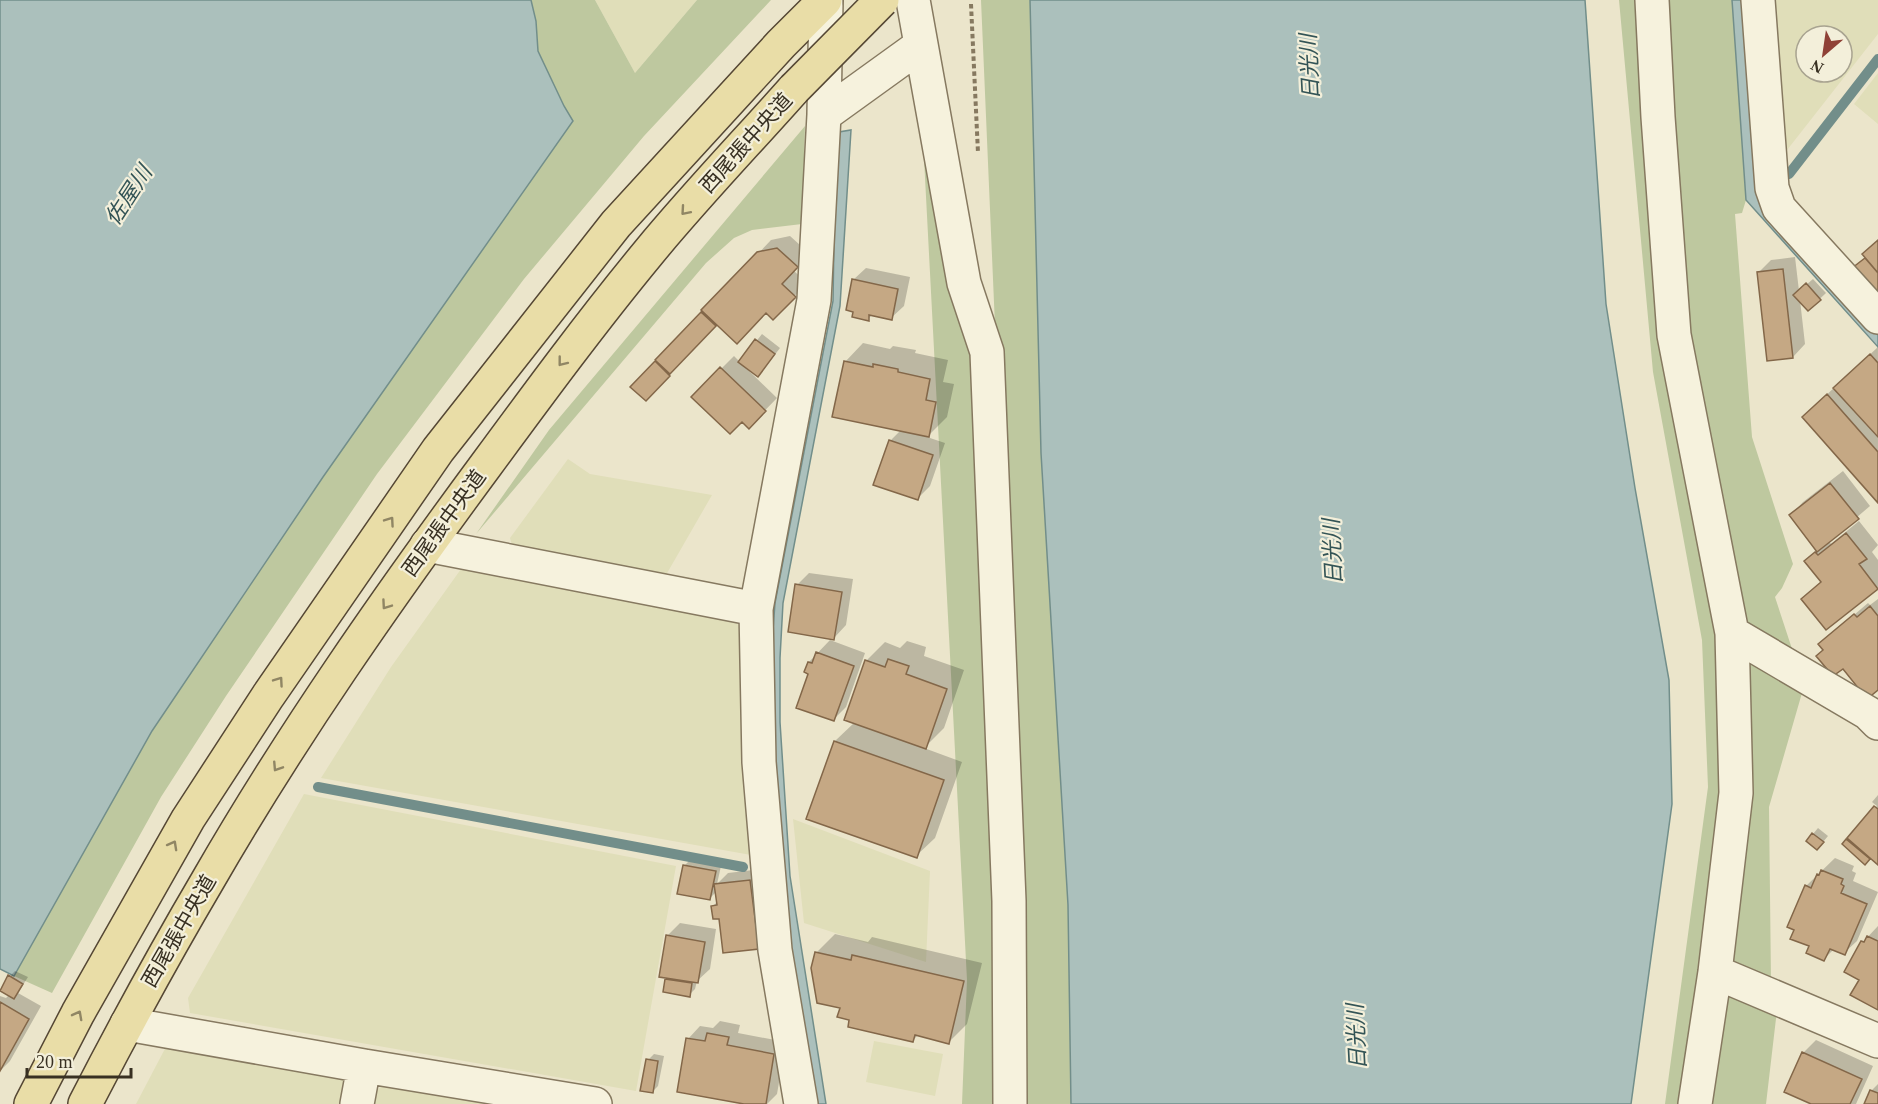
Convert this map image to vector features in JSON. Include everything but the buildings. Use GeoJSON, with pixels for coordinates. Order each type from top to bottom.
{"type":"FeatureCollection","features":[{"type":"Feature","properties":{"kind":"main road","name":"西尾張中央道"},"geometry":{"type":"LineString","coordinates":[[32,1104],[78,1013],[188,819],[268,696],[438,450],[616,224],[781,44],[825,0]]}},
{"type":"Feature","properties":{"kind":"main road","name":"西尾張中央道"},"geometry":{"type":"LineString","coordinates":[[85,1104],[127,1023],[209,878],[269,780],[352,652],[428,545],[561,363],[643,260],[794,89],[882,0]]}},
{"type":"Feature","properties":{"kind":"street"},"geometry":{"type":"LineString","coordinates":[[801,1104],[775,950],[759,762],[756,609],[814,300],[824,115],[825,0]]}},
{"type":"Feature","properties":{"kind":"street"},"geometry":{"type":"LineString","coordinates":[[913,0],[964,283],[987,352],[1009,901],[1010,1104]]}},
{"type":"Feature","properties":{"kind":"street"},"geometry":{"type":"LineString","coordinates":[[1652,0],[1674,335],[1732,633],[1736,793],[1715,972],[1695,1104]]}},
{"type":"Feature","properties":{"kind":"street"},"geometry":{"type":"LineString","coordinates":[[1758,0],[1772,188],[1779,208],[1878,317]]}},
{"type":"Feature","properties":{"kind":"street"},"geometry":{"type":"LineString","coordinates":[[824,115],[921,45]]}},
{"type":"Feature","properties":{"kind":"street"},"geometry":{"type":"LineString","coordinates":[[428,545],[756,609]]}},
{"type":"Feature","properties":{"kind":"street"},"geometry":{"type":"LineString","coordinates":[[1732,633],[1875,714]]}},
{"type":"Feature","properties":{"kind":"street"},"geometry":{"type":"LineString","coordinates":[[1715,972],[1878,1041]]}},
{"type":"Feature","properties":{"kind":"street"},"geometry":{"type":"LineString","coordinates":[[127,1023],[364,1066],[595,1104]]}},
{"type":"Feature","properties":{"kind":"street"},"geometry":{"type":"LineString","coordinates":[[357,1104],[364,1066]]}},
{"type":"Feature","properties":{"kind":"shaded area"},"geometry":{"type":"Polygon","coordinates":[[[595,0],[697,0],[635,73],[595,0]]]}},
{"type":"Feature","properties":{"kind":"shaded area"},"geometry":{"type":"Polygon","coordinates":[[[1770,0],[1878,0],[1878,34],[1854,65],[1854,24],[1794,24],[1794,84],[1839,84],[1780,159],[1770,0]]]}},
{"type":"Feature","properties":{"kind":"shaded area"},"geometry":{"type":"Polygon","coordinates":[[[1878,73],[1878,124],[1854,104],[1878,73]]]}},
{"type":"Feature","properties":{"kind":"shaded area"},"geometry":{"type":"Polygon","coordinates":[[[568,459],[590,474],[712,495],[666,575],[512,545],[510,538],[568,459]]]}},
{"type":"Feature","properties":{"kind":"shaded area"},"geometry":{"type":"Polygon","coordinates":[[[461,569],[734,620],[741,628],[751,855],[321,778],[391,667],[461,569]]]}},
{"type":"Feature","properties":{"kind":"shaded area"},"geometry":{"type":"Polygon","coordinates":[[[304,794],[676,866],[636,1091],[190,1013],[188,998],[304,794]]]}},
{"type":"Feature","properties":{"kind":"shaded area"},"geometry":{"type":"Polygon","coordinates":[[[793,819],[930,871],[926,962],[804,923],[793,819]]]}},
{"type":"Feature","properties":{"kind":"shaded area"},"geometry":{"type":"Polygon","coordinates":[[[874,1041],[943,1054],[935,1096],[866,1082],[874,1041]]]}},
{"type":"Feature","properties":{"kind":"shaded area"},"geometry":{"type":"Polygon","coordinates":[[[168,1043],[342,1076],[346,1083],[342,1104],[136,1104],[168,1043]]]}},
{"type":"Feature","properties":{"kind":"shaded area"},"geometry":{"type":"Polygon","coordinates":[[[386,1083],[498,1104],[375,1104],[377,1090],[386,1083]]]}},
{"type":"Feature","properties":{"kind":"green space"},"geometry":{"type":"Polygon","coordinates":[[[531,0],[595,0],[635,73],[697,0],[771,0],[644,136],[524,279],[377,474],[226,696],[161,797],[52,993],[14,976],[152,731],[323,477],[573,121],[538,51],[536,21],[531,0]]]}},
{"type":"Feature","properties":{"kind":"green space"},"geometry":{"type":"Polygon","coordinates":[[[981,0],[1030,0],[1041,453],[1068,905],[1071,1104],[1021,1104],[996,349],[981,0]]]}},
{"type":"Feature","properties":{"kind":"green space"},"geometry":{"type":"Polygon","coordinates":[[[1619,0],[1639,0],[1722,638],[1728,792],[1686,1104],[1665,1104],[1708,787],[1702,640],[1653,372],[1619,0]]]}},
{"type":"Feature","properties":{"kind":"green space"},"geometry":{"type":"Polygon","coordinates":[[[1668,0],[1732,0],[1746,200],[1742,213],[1735,214],[1752,437],[1793,564],[1782,588],[1775,597],[1795,658],[1744,631],[1684,324],[1668,0]]]}},
{"type":"Feature","properties":{"kind":"green space"},"geometry":{"type":"Polygon","coordinates":[[[922,120],[978,382],[999,1104],[962,1104],[967,980],[922,120]]]}},
{"type":"Feature","properties":{"kind":"green space"},"geometry":{"type":"Polygon","coordinates":[[[805,126],[802,224],[752,230],[734,238],[706,263],[476,534],[549,430],[805,126]]]}},
{"type":"Feature","properties":{"kind":"green space"},"geometry":{"type":"Polygon","coordinates":[[[1750,656],[1804,686],[1769,807],[1771,982],[1726,962],[1743,660],[1750,656]]]}},
{"type":"Feature","properties":{"kind":"green space"},"geometry":{"type":"Polygon","coordinates":[[[1724,988],[1777,1010],[1766,1104],[1703,1104],[1724,988]]]}},
{"type":"Feature","properties":{"kind":"water","name":"佐屋川"},"geometry":{"type":"Polygon","coordinates":[[[0,0],[531,0],[536,21],[538,51],[573,121],[323,477],[152,731],[14,976],[0,969],[0,0]]]}},
{"type":"Feature","properties":{"kind":"water","name":"日光川"},"geometry":{"type":"Polygon","coordinates":[[[1030,0],[1585,0],[1606,304],[1635,488],[1669,680],[1672,804],[1631,1104],[1071,1104],[1068,905],[1041,453],[1030,0]]]}},
{"type":"Feature","properties":{"kind":"water"},"geometry":{"type":"Polygon","coordinates":[[[1732,0],[1745,0],[1765,209],[1878,335],[1878,347],[1746,200],[1732,0]]]}},
{"type":"Feature","properties":{"kind":"water"},"geometry":{"type":"Polygon","coordinates":[[[851,130],[840,306],[783,603],[780,658],[780,722],[790,876],[826,1104],[817,1104],[779,876],[771,657],[775,603],[833,301],[839,132],[851,130]]]}},
{"type":"Feature","properties":{"kind":"waterway"},"geometry":{"type":"LineString","coordinates":[[1789,174],[1878,59]]}},
{"type":"Feature","properties":{"kind":"waterway"},"geometry":{"type":"LineString","coordinates":[[318,787],[743,867]]}}]}
